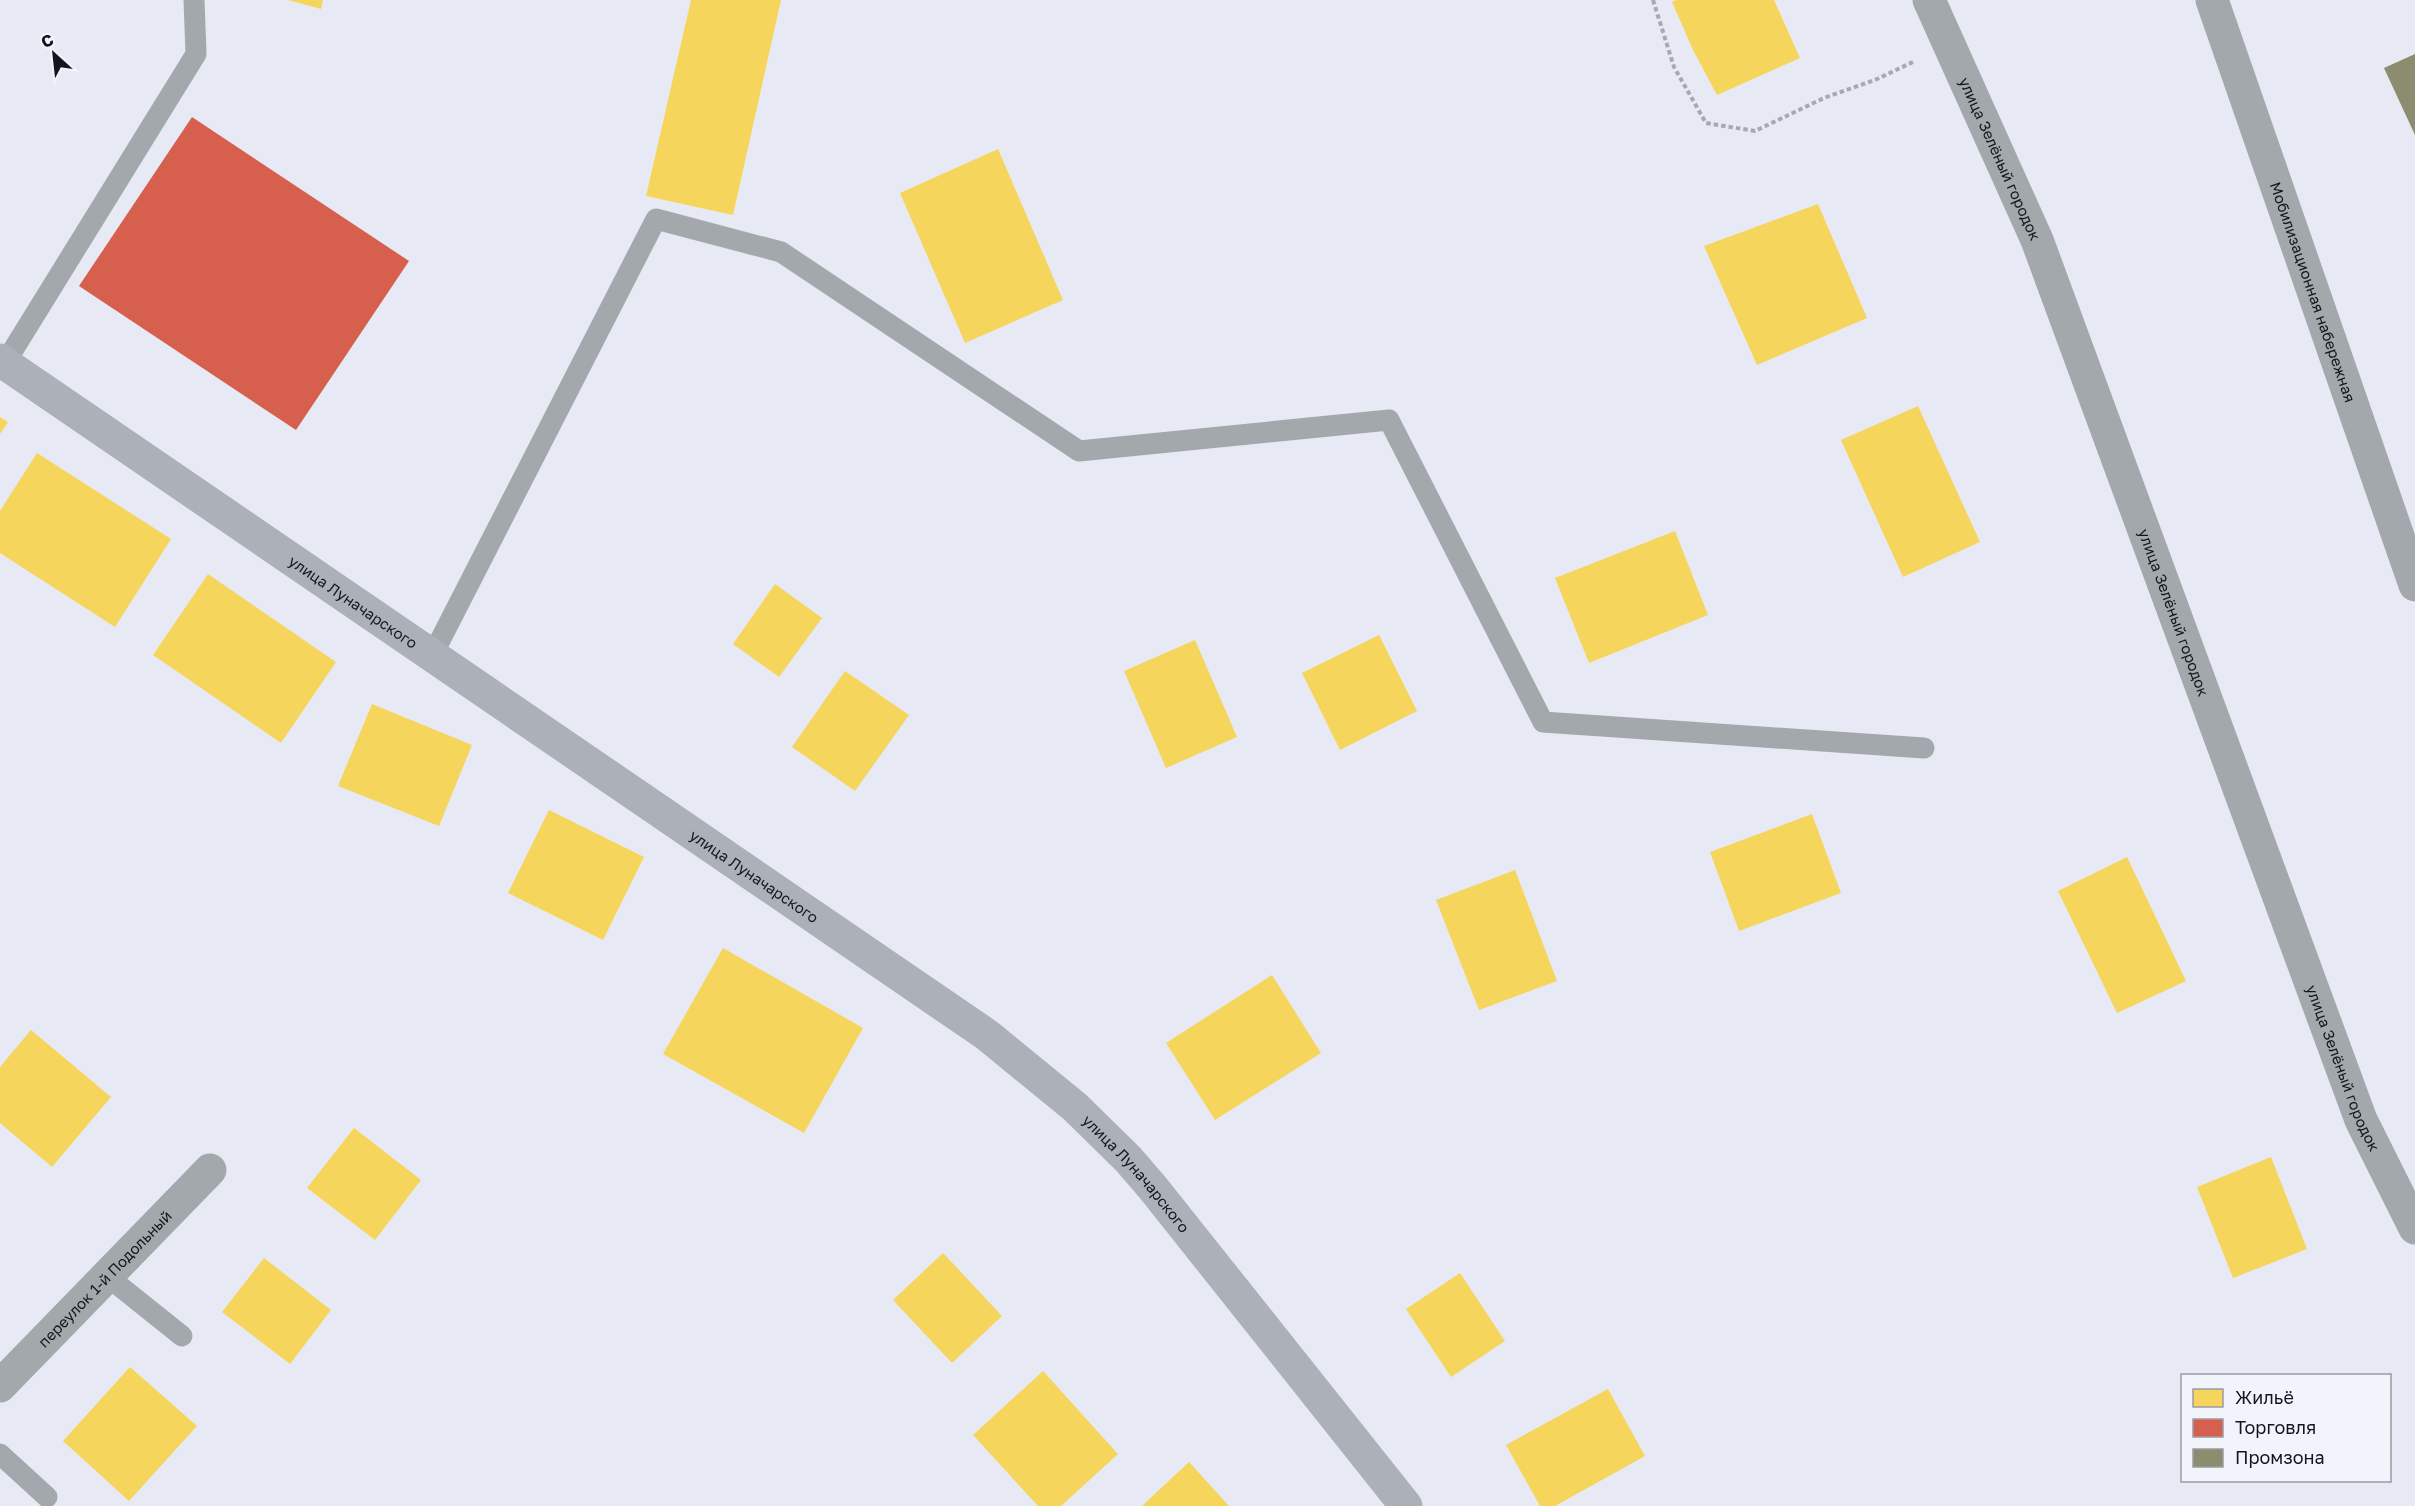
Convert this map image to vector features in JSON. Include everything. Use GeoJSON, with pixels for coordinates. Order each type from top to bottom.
{"type":"FeatureCollection","features":[{"type":"Feature","properties":{"kind":"street","name":"улица Зелёный городок"},"geometry":{"type":"LineString","coordinates":[[1929,0],[2037,240],[2361,1120],[2415,1228]]}},
{"type":"Feature","properties":{"kind":"street","name":"Мобилизационная набережная"},"geometry":{"type":"LineString","coordinates":[[2212,0],[2415,585]]}},
{"type":"Feature","properties":{"kind":"street","name":"улица Луначарского"},"geometry":{"type":"LineString","coordinates":[[2,361],[987,1035],[1053,1088],[1102,1132],[1153,1188],[1406,1506]]}},
{"type":"Feature","properties":{"kind":"street","name":"переулок 1-й Подольный"},"geometry":{"type":"LineString","coordinates":[[0,1386],[210,1170]]}},
{"type":"Feature","properties":{"kind":"lane"},"geometry":{"type":"LineString","coordinates":[[2,361],[196,54],[194,0]]}},
{"type":"Feature","properties":{"kind":"lane"},"geometry":{"type":"LineString","coordinates":[[432,656],[656,219],[781,252],[1079,451],[1389,420],[1543,722],[1924,747]]}},
{"type":"Feature","properties":{"kind":"lane"},"geometry":{"type":"LineString","coordinates":[[107,1276],[182,1336]]}},
{"type":"Feature","properties":{"kind":"lane"},"geometry":{"type":"LineString","coordinates":[[0,1454],[46,1497]]}},
{"type":"Feature","properties":{"kind":"path"},"geometry":{"type":"LineString","coordinates":[[1653,0],[1674,67],[1706,123],[1755,131],[1824,98],[1875,80],[1924,57],[1952,55]]}},
{"type":"Feature","properties":{"kind":"building: Жильё"},"geometry":{"type":"Polygon","coordinates":[[[288,0],[323,0],[321,9],[288,0]]]}},
{"type":"Feature","properties":{"kind":"building: Жильё"},"geometry":{"type":"Polygon","coordinates":[[[691,0],[781,0],[733,215],[646,196],[691,0]]]}},
{"type":"Feature","properties":{"kind":"building: Жильё"},"geometry":{"type":"Polygon","coordinates":[[[1676,0],[1774,0],[1800,58],[1717,95],[1693,50],[1672,2],[1676,0]]]}},
{"type":"Feature","properties":{"kind":"building: Жильё"},"geometry":{"type":"Polygon","coordinates":[[[998,149],[1063,300],[965,343],[900,193],[998,149]]]}},
{"type":"Feature","properties":{"kind":"building: Жильё"},"geometry":{"type":"Polygon","coordinates":[[[1818,204],[1867,318],[1757,365],[1704,246],[1818,204]]]}},
{"type":"Feature","properties":{"kind":"building: Жильё"},"geometry":{"type":"Polygon","coordinates":[[[1918,406],[1980,542],[1903,577],[1841,440],[1918,406]]]}},
{"type":"Feature","properties":{"kind":"building: Жильё"},"geometry":{"type":"Polygon","coordinates":[[[0,417],[8,422],[0,434],[0,417]]]}},
{"type":"Feature","properties":{"kind":"building: Жильё"},"geometry":{"type":"Polygon","coordinates":[[[37,453],[171,539],[115,627],[0,553],[0,511],[37,453]]]}},
{"type":"Feature","properties":{"kind":"building: Жильё"},"geometry":{"type":"Polygon","coordinates":[[[1675,531],[1708,615],[1589,663],[1555,578],[1675,531]]]}},
{"type":"Feature","properties":{"kind":"building: Жильё"},"geometry":{"type":"Polygon","coordinates":[[[208,574],[336,662],[281,743],[153,655],[208,574]]]}},
{"type":"Feature","properties":{"kind":"building: Жильё"},"geometry":{"type":"Polygon","coordinates":[[[775,584],[822,618],[779,677],[733,644],[775,584]]]}},
{"type":"Feature","properties":{"kind":"building: Жильё"},"geometry":{"type":"Polygon","coordinates":[[[1379,635],[1417,711],[1340,750],[1302,673],[1379,635]]]}},
{"type":"Feature","properties":{"kind":"building: Жильё"},"geometry":{"type":"Polygon","coordinates":[[[1195,640],[1237,737],[1166,768],[1124,671],[1195,640]]]}},
{"type":"Feature","properties":{"kind":"building: Жильё"},"geometry":{"type":"Polygon","coordinates":[[[845,671],[909,715],[855,791],[792,747],[845,671]]]}},
{"type":"Feature","properties":{"kind":"building: Жильё"},"geometry":{"type":"Polygon","coordinates":[[[372,704],[472,745],[439,826],[338,786],[372,704]]]}},
{"type":"Feature","properties":{"kind":"building: Жильё"},"geometry":{"type":"Polygon","coordinates":[[[549,810],[644,857],[603,940],[508,893],[549,810]]]}},
{"type":"Feature","properties":{"kind":"building: Жильё"},"geometry":{"type":"Polygon","coordinates":[[[1812,814],[1841,893],[1739,931],[1710,852],[1812,814]]]}},
{"type":"Feature","properties":{"kind":"building: Жильё"},"geometry":{"type":"Polygon","coordinates":[[[2127,857],[2186,981],[2117,1013],[2058,891],[2127,857]]]}},
{"type":"Feature","properties":{"kind":"building: Жильё"},"geometry":{"type":"Polygon","coordinates":[[[1515,870],[1557,981],[1479,1010],[1436,900],[1515,870]]]}},
{"type":"Feature","properties":{"kind":"building: Жильё"},"geometry":{"type":"Polygon","coordinates":[[[723,948],[863,1028],[804,1133],[663,1054],[723,948]]]}},
{"type":"Feature","properties":{"kind":"building: Жильё"},"geometry":{"type":"Polygon","coordinates":[[[1272,975],[1321,1053],[1215,1120],[1166,1043],[1272,975]]]}},
{"type":"Feature","properties":{"kind":"building: Жильё"},"geometry":{"type":"Polygon","coordinates":[[[31,1030],[111,1097],[52,1167],[0,1123],[0,1067],[31,1030]]]}},
{"type":"Feature","properties":{"kind":"building: Жильё"},"geometry":{"type":"Polygon","coordinates":[[[354,1128],[421,1180],[375,1240],[307,1188],[354,1128]]]}},
{"type":"Feature","properties":{"kind":"building: Жильё"},"geometry":{"type":"Polygon","coordinates":[[[2271,1157],[2307,1249],[2233,1278],[2197,1187],[2271,1157]]]}},
{"type":"Feature","properties":{"kind":"building: Жильё"},"geometry":{"type":"Polygon","coordinates":[[[943,1253],[1002,1316],[952,1363],[893,1300],[943,1253]]]}},
{"type":"Feature","properties":{"kind":"building: Жильё"},"geometry":{"type":"Polygon","coordinates":[[[264,1258],[331,1310],[290,1364],[222,1312],[264,1258]]]}},
{"type":"Feature","properties":{"kind":"building: Жильё"},"geometry":{"type":"Polygon","coordinates":[[[1460,1273],[1505,1341],[1451,1377],[1406,1309],[1460,1273]]]}},
{"type":"Feature","properties":{"kind":"building: Жильё"},"geometry":{"type":"Polygon","coordinates":[[[130,1367],[197,1426],[129,1501],[63,1441],[130,1367]]]}},
{"type":"Feature","properties":{"kind":"building: Жильё"},"geometry":{"type":"Polygon","coordinates":[[[1043,1371],[1118,1454],[1061,1506],[1038,1506],[973,1435],[1043,1371]]]}},
{"type":"Feature","properties":{"kind":"building: Жильё"},"geometry":{"type":"Polygon","coordinates":[[[1608,1389],[1645,1456],[1555,1506],[1540,1506],[1506,1445],[1608,1389]]]}},
{"type":"Feature","properties":{"kind":"building: Жильё"},"geometry":{"type":"Polygon","coordinates":[[[1189,1462],[1229,1506],[1142,1506],[1189,1462]]]}},
{"type":"Feature","properties":{"kind":"building: Торговля"},"geometry":{"type":"Polygon","coordinates":[[[192,117],[409,261],[296,430],[79,286],[192,117]]]}},
{"type":"Feature","properties":{"kind":"building: Промзона"},"geometry":{"type":"Polygon","coordinates":[[[2415,54],[2415,135],[2384,68],[2415,54]]]}}]}
